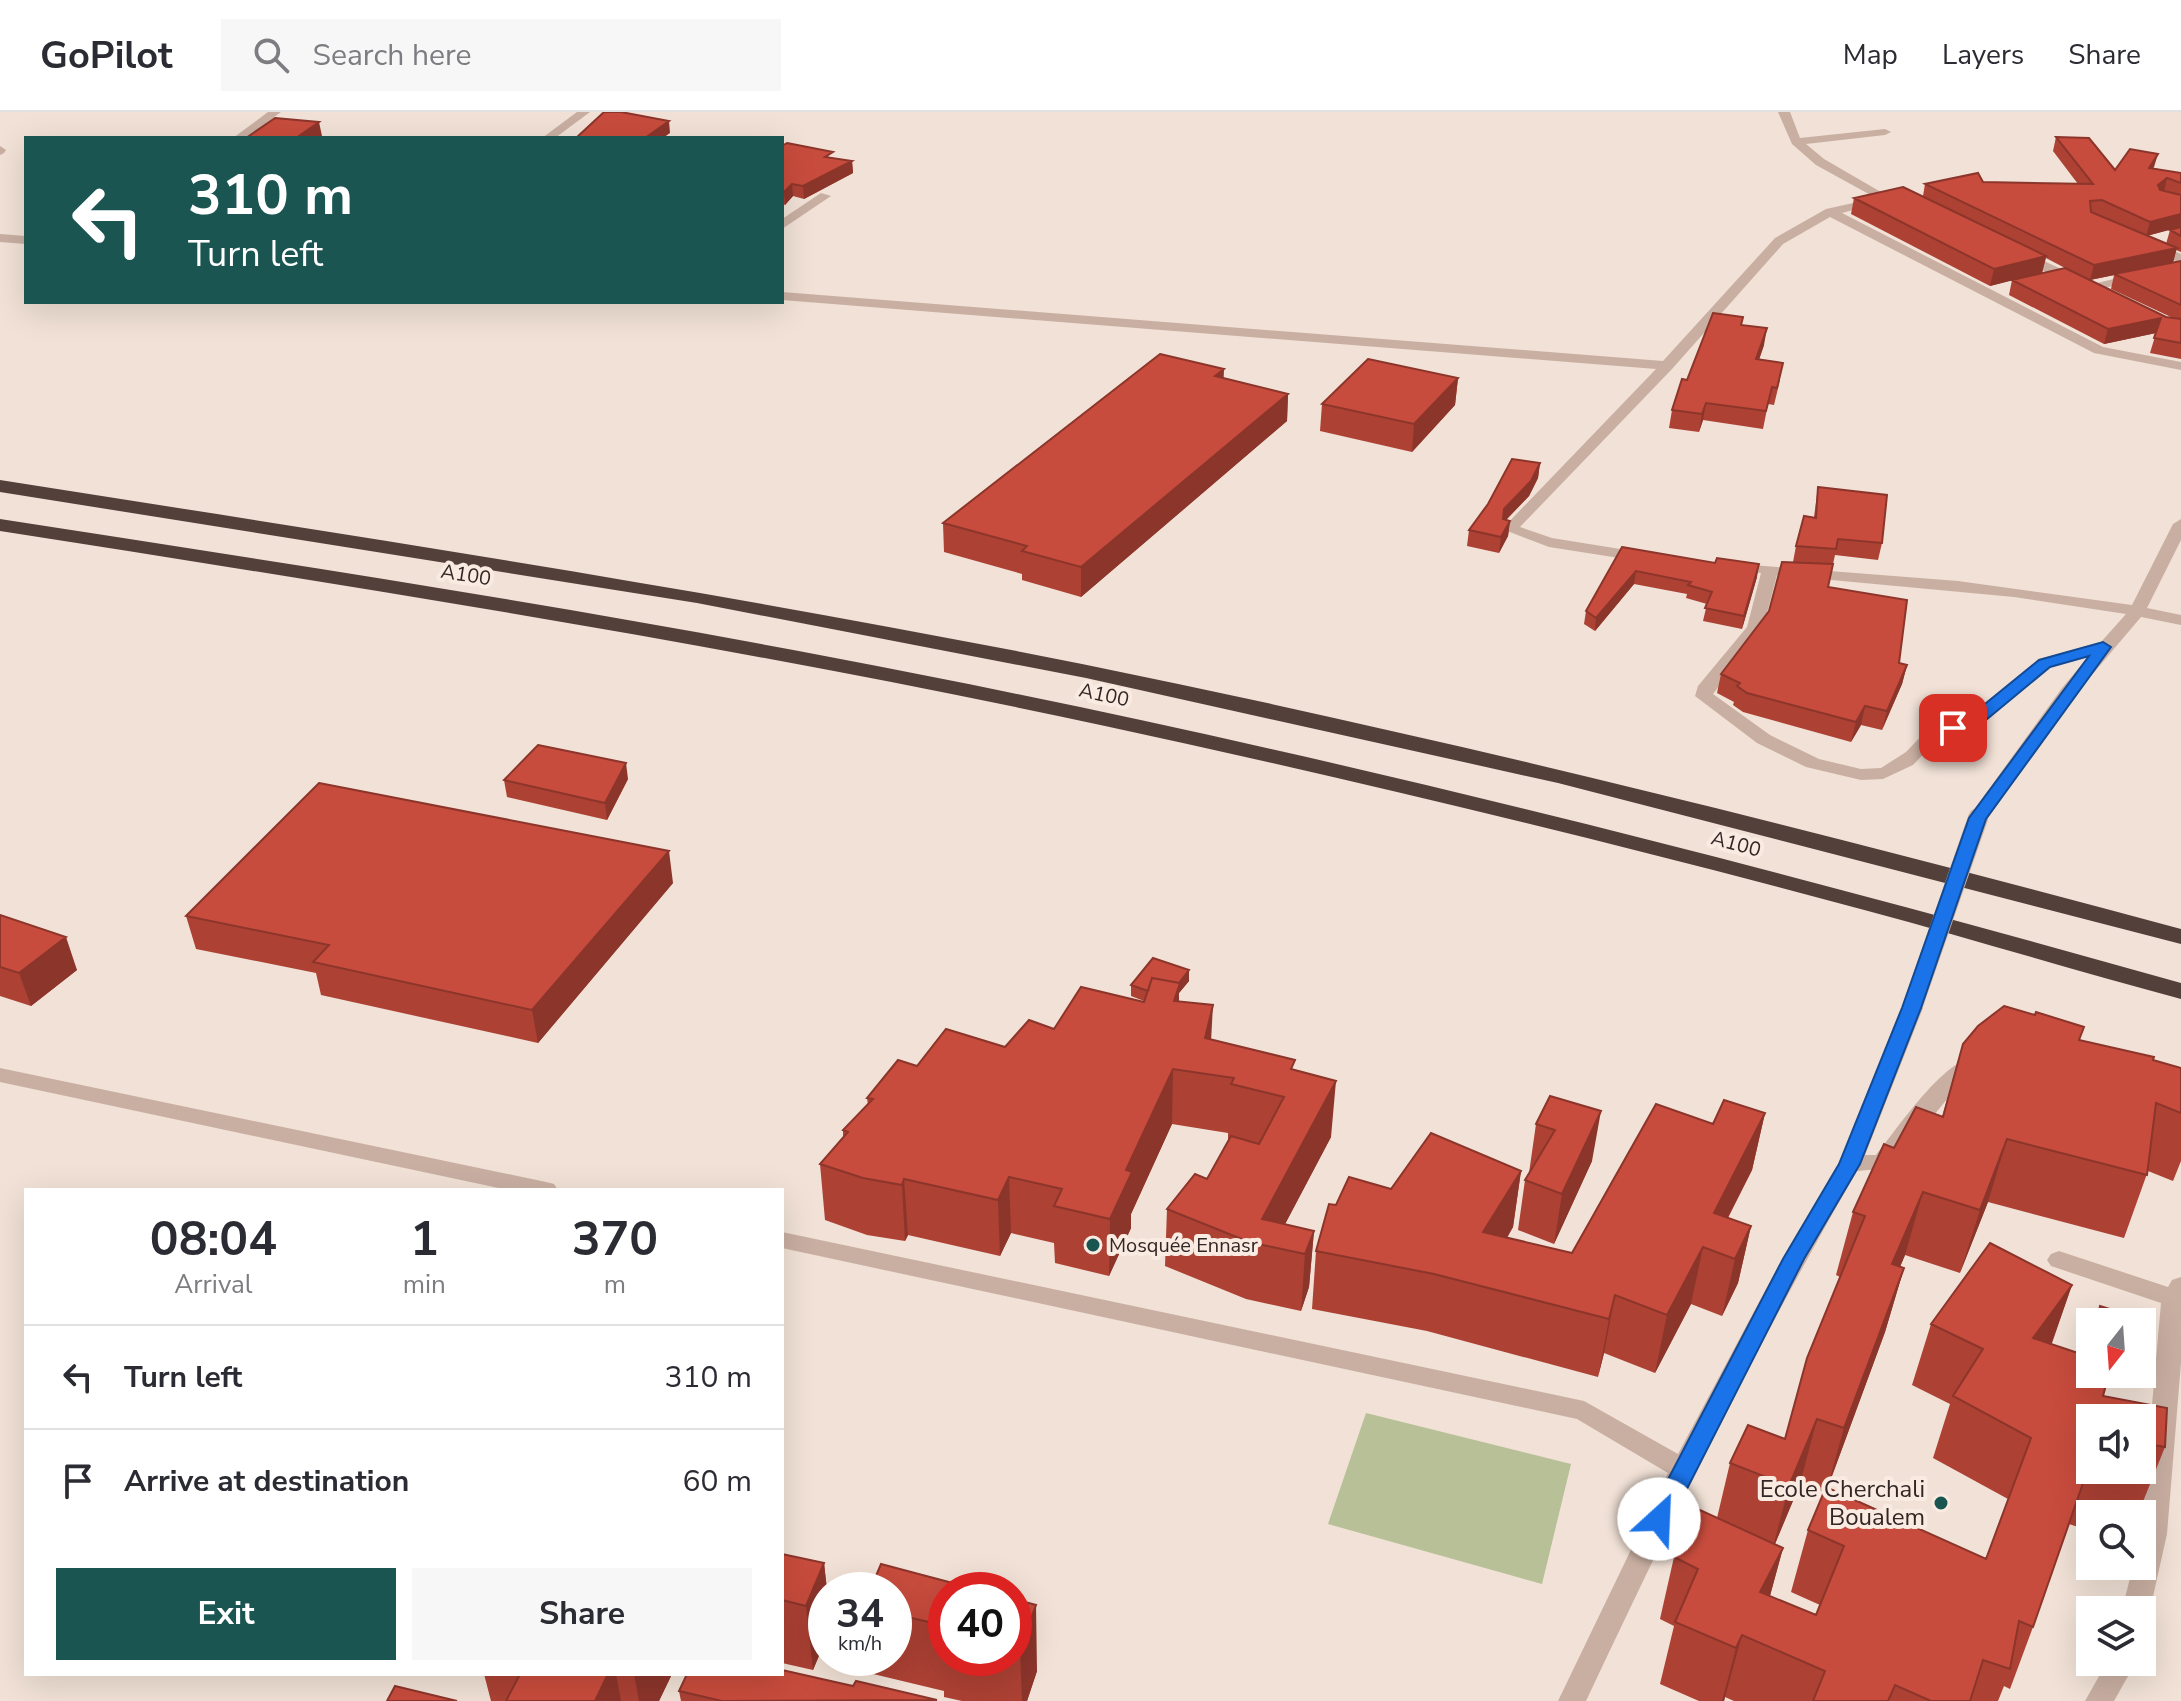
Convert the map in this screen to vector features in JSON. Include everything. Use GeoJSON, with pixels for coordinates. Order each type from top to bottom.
{"type":"FeatureCollection","features":[{"type":"Feature","properties":{"kind":"highway","name":"A100"},"geometry":{"type":"LineString","coordinates":[[0,486],[713,600],[1122,678],[1307,717],[1679,806],[2181,937]]}},
{"type":"Feature","properties":{"kind":"highway","name":"A100"},"geometry":{"type":"LineString","coordinates":[[0,525],[523,608],[965,690],[1572,826],[1872,904],[2181,991]]}},
{"type":"Feature","properties":{"kind":"street"},"geometry":{"type":"LineString","coordinates":[[242,136],[275,112]]}},
{"type":"Feature","properties":{"kind":"street"},"geometry":{"type":"LineString","coordinates":[[551,136],[584,112]]}},
{"type":"Feature","properties":{"kind":"street"},"geometry":{"type":"LineString","coordinates":[[1667,559],[1549,542],[1510,529],[1667,366],[1779,241],[1830,212],[1894,197],[1820,162],[1796,142],[1784,112]]}},
{"type":"Feature","properties":{"kind":"street"},"geometry":{"type":"LineString","coordinates":[[1796,142],[1885,132]]}},
{"type":"Feature","properties":{"kind":"street"},"geometry":{"type":"LineString","coordinates":[[784,224],[825,196]]}},
{"type":"Feature","properties":{"kind":"street"},"geometry":{"type":"LineString","coordinates":[[1830,212],[2099,350],[2181,366]]}},
{"type":"Feature","properties":{"kind":"street"},"geometry":{"type":"LineString","coordinates":[[2169,236],[2139,240],[2181,259]]}},
{"type":"Feature","properties":{"kind":"street"},"geometry":{"type":"LineString","coordinates":[[0,238],[24,240]]}},
{"type":"Feature","properties":{"kind":"street"},"geometry":{"type":"LineString","coordinates":[[2009,248],[2114,300]]}},
{"type":"Feature","properties":{"kind":"street"},"geometry":{"type":"LineString","coordinates":[[2165,271],[2181,268]]}},
{"type":"Feature","properties":{"kind":"street"},"geometry":{"type":"LineString","coordinates":[[2088,287],[2150,274]]}},
{"type":"Feature","properties":{"kind":"street"},"geometry":{"type":"LineString","coordinates":[[2033,282],[2063,275]]}},
{"type":"Feature","properties":{"kind":"street"},"geometry":{"type":"LineString","coordinates":[[1988,293],[2018,286]]}},
{"type":"Feature","properties":{"kind":"street"},"geometry":{"type":"LineString","coordinates":[[784,296],[1667,366]]}},
{"type":"Feature","properties":{"kind":"street"},"geometry":{"type":"LineString","coordinates":[[1572,1701],[1683,1469],[1794,1259],[1850,1164],[1912,1008],[1978,818],[2103,647],[2138,610],[2181,524]]}},
{"type":"Feature","properties":{"kind":"street"},"geometry":{"type":"LineString","coordinates":[[1711,564],[1885,582],[1973,585],[2138,610],[2181,620]]}},
{"type":"Feature","properties":{"kind":"street"},"geometry":{"type":"LineString","coordinates":[[1770,570],[1755,628],[1704,690],[1704,696],[1728,716],[1794,756],[1856,776],[1885,772],[1916,755],[1936,731],[1969,725],[2045,663],[2103,647]]}},
{"type":"Feature","properties":{"kind":"street"},"geometry":{"type":"LineString","coordinates":[[1850,1164],[1882,1162],[1950,1081],[1992,1047]]}},
{"type":"Feature","properties":{"kind":"street"},"geometry":{"type":"LineString","coordinates":[[0,1075],[537,1188]]}},
{"type":"Feature","properties":{"kind":"street"},"geometry":{"type":"LineString","coordinates":[[784,1240],[1584,1411],[1683,1469]]}},
{"type":"Feature","properties":{"kind":"street"},"geometry":{"type":"LineString","coordinates":[[2059,1260],[2177,1292],[2154,1534],[2139,1596]]}},
{"type":"Feature","properties":{"kind":"street"},"geometry":{"type":"LineString","coordinates":[[2099,1701],[2114,1676]]}},
{"type":"Feature","properties":{"kind":"green space"},"geometry":{"type":"Polygon","coordinates":[[[1366,1413],[1571,1464],[1542,1584],[1328,1524],[1366,1413]]]}},
{"type":"Feature","properties":{"kind":"building"},"geometry":{"type":"Polygon","coordinates":[[[604,112],[669,121],[648,136],[578,136],[604,112]]]}},
{"type":"Feature","properties":{"kind":"building"},"geometry":{"type":"Polygon","coordinates":[[[275,118],[319,122],[299,136],[249,136],[275,118]]]}},
{"type":"Feature","properties":{"kind":"building"},"geometry":{"type":"Polygon","coordinates":[[[2056,137],[2089,138],[2115,170],[2130,149],[2158,154],[2149,168],[2181,173],[2181,183],[2167,178],[2158,185],[2160,190],[2181,195],[2181,214],[2150,222],[2102,200],[2090,201],[2091,212],[2177,248],[2094,265],[1925,184],[1978,173],[1983,182],[2093,184],[2056,137]]]}},
{"type":"Feature","properties":{"kind":"building"},"geometry":{"type":"Polygon","coordinates":[[[784,145],[833,152],[825,157],[852,161],[803,186],[792,184],[784,192],[784,145]]]}},
{"type":"Feature","properties":{"kind":"building"},"geometry":{"type":"Polygon","coordinates":[[[1903,187],[2046,256],[1994,269],[1854,198],[1903,187]]]}},
{"type":"Feature","properties":{"kind":"building"},"geometry":{"type":"Polygon","coordinates":[[[2181,227],[2181,236],[2170,230],[2181,227]]]}},
{"type":"Feature","properties":{"kind":"building"},"geometry":{"type":"Polygon","coordinates":[[[2181,261],[2181,305],[2114,274],[2181,261]]]}},
{"type":"Feature","properties":{"kind":"building"},"geometry":{"type":"Polygon","coordinates":[[[2065,268],[2166,317],[2181,319],[2181,343],[2154,338],[2161,318],[2108,329],[2012,280],[2065,268]]]}},
{"type":"Feature","properties":{"kind":"building"},"geometry":{"type":"Polygon","coordinates":[[[1713,313],[1743,317],[1741,325],[1767,328],[1756,359],[1783,363],[1777,388],[1772,387],[1766,411],[1706,403],[1702,414],[1672,410],[1682,379],[1687,380],[1713,313]]]}},
{"type":"Feature","properties":{"kind":"building"},"geometry":{"type":"Polygon","coordinates":[[[1160,354],[1224,369],[1215,376],[1288,394],[1081,567],[1022,551],[1027,546],[943,523],[1160,354]]]}},
{"type":"Feature","properties":{"kind":"building"},"geometry":{"type":"Polygon","coordinates":[[[1368,359],[1458,378],[1414,424],[1322,404],[1368,359]]]}},
{"type":"Feature","properties":{"kind":"building"},"geometry":{"type":"Polygon","coordinates":[[[1512,459],[1540,463],[1531,481],[1504,509],[1503,519],[1510,521],[1501,537],[1469,530],[1488,504],[1512,459]]]}},
{"type":"Feature","properties":{"kind":"building"},"geometry":{"type":"Polygon","coordinates":[[[1818,487],[1887,495],[1882,543],[1838,539],[1836,549],[1796,546],[1804,516],[1816,518],[1818,487]]]}},
{"type":"Feature","properties":{"kind":"building"},"geometry":{"type":"Polygon","coordinates":[[[1622,547],[1715,563],[1717,558],[1759,564],[1744,616],[1705,608],[1712,592],[1688,585],[1691,582],[1636,571],[1596,618],[1586,611],[1622,547]]]}},
{"type":"Feature","properties":{"kind":"building"},"geometry":{"type":"Polygon","coordinates":[[[1782,562],[1833,564],[1828,587],[1907,600],[1899,663],[1907,665],[1887,711],[1865,706],[1856,722],[1747,693],[1737,686],[1740,683],[1721,674],[1769,611],[1782,562]]]}},
{"type":"Feature","properties":{"kind":"building"},"geometry":{"type":"Polygon","coordinates":[[[538,745],[626,763],[605,803],[504,780],[538,745]]]}},
{"type":"Feature","properties":{"kind":"building"},"geometry":{"type":"Polygon","coordinates":[[[319,783],[669,851],[532,1010],[313,962],[329,945],[186,916],[319,783]]]}},
{"type":"Feature","properties":{"kind":"building"},"geometry":{"type":"Polygon","coordinates":[[[0,915],[66,937],[19,973],[0,967],[0,915]]]}},
{"type":"Feature","properties":{"kind":"building"},"geometry":{"type":"Polygon","coordinates":[[[1153,958],[1189,970],[1179,983],[1152,978],[1148,991],[1131,985],[1153,958]]]}},
{"type":"Feature","properties":{"kind":"building"},"geometry":{"type":"Polygon","coordinates":[[[1152,978],[1180,983],[1174,1001],[1213,1005],[1205,1038],[1295,1060],[1291,1069],[1336,1081],[1262,1219],[1314,1231],[1305,1254],[1249,1242],[1167,1209],[1195,1174],[1207,1179],[1231,1136],[1259,1144],[1284,1097],[1231,1084],[1234,1078],[1173,1069],[1126,1170],[1132,1172],[1110,1219],[1054,1206],[1062,1189],[1009,1177],[998,1200],[904,1179],[902,1185],[863,1178],[820,1164],[848,1132],[843,1130],[873,1099],[867,1098],[898,1060],[917,1066],[946,1029],[1005,1047],[1029,1020],[1054,1029],[1081,987],[1144,1002],[1152,978]]]}},
{"type":"Feature","properties":{"kind":"building"},"geometry":{"type":"Polygon","coordinates":[[[2004,1006],[2084,1027],[2079,1040],[2154,1057],[2153,1060],[2181,1068],[2181,1113],[2156,1103],[2147,1175],[2007,1139],[1980,1210],[1923,1192],[1892,1264],[1904,1268],[1844,1428],[1817,1419],[1789,1486],[1730,1463],[1748,1425],[1785,1439],[1807,1358],[1865,1216],[1853,1212],[1884,1144],[1894,1148],[1916,1107],[1943,1117],[1963,1044],[1978,1026],[2004,1006]]]}},
{"type":"Feature","properties":{"kind":"building"},"geometry":{"type":"Polygon","coordinates":[[[1550,1096],[1601,1111],[1562,1194],[1525,1180],[1555,1130],[1536,1124],[1550,1096]]]}},
{"type":"Feature","properties":{"kind":"building"},"geometry":{"type":"Polygon","coordinates":[[[1724,1100],[1765,1113],[1714,1213],[1751,1226],[1735,1259],[1703,1247],[1667,1315],[1615,1295],[1609,1319],[1434,1274],[1316,1251],[1329,1204],[1336,1205],[1349,1177],[1391,1189],[1431,1133],[1521,1171],[1483,1232],[1572,1253],[1656,1104],[1713,1124],[1724,1100]]]}},
{"type":"Feature","properties":{"kind":"building"},"geometry":{"type":"Polygon","coordinates":[[[1990,1243],[2072,1285],[2033,1338],[2076,1352],[2076,1388],[2105,1388],[2103,1396],[2146,1404],[2076,1404],[2076,1484],[2083,1484],[2033,1627],[2019,1621],[2010,1669],[1983,1660],[1970,1701],[1931,1701],[1895,1685],[1888,1701],[1813,1701],[1825,1671],[1742,1635],[1736,1648],[1675,1622],[1698,1569],[1674,1557],[1700,1510],[1783,1548],[1760,1592],[1816,1615],[1844,1546],[1808,1530],[1826,1487],[1986,1559],[2031,1438],[1953,1396],[1983,1349],[1931,1324],[1990,1243]]]}},
{"type":"Feature","properties":{"kind":"building"},"geometry":{"type":"Polygon","coordinates":[[[2156,1406],[2167,1408],[2165,1447],[2156,1445],[2156,1406]]]}},
{"type":"Feature","properties":{"kind":"building"},"geometry":{"type":"Polygon","coordinates":[[[784,1554],[824,1563],[820,1572],[808,1572],[806,1606],[784,1600],[784,1554]]]}},
{"type":"Feature","properties":{"kind":"building"},"geometry":{"type":"Polygon","coordinates":[[[881,1564],[911,1572],[878,1572],[881,1564]]]}},
{"type":"Feature","properties":{"kind":"building"},"geometry":{"type":"Polygon","coordinates":[[[912,1572],[928,1576],[928,1622],[912,1618],[912,1572]]]}},
{"type":"Feature","properties":{"kind":"building"},"geometry":{"type":"Polygon","coordinates":[[[784,1670],[853,1686],[856,1681],[937,1700],[722,1701],[679,1691],[686,1676],[784,1676],[784,1670]]]}},
{"type":"Feature","properties":{"kind":"building"},"geometry":{"type":"Polygon","coordinates":[[[519,1676],[607,1676],[595,1701],[506,1701],[519,1676]]]}},
{"type":"Feature","properties":{"kind":"building"},"geometry":{"type":"Polygon","coordinates":[[[395,1686],[457,1701],[387,1701],[395,1686]]]}},
{"type":"Feature","properties":{"kind":"place","name":"Mosquée Ennasr"},"geometry":{"type":"Point","coordinates":[1093,1245]}},
{"type":"Feature","properties":{"kind":"place","name":"Ecole Cherchali Boualem"},"geometry":{"type":"Point","coordinates":[1941,1503]}},
{"type":"Feature","properties":{"kind":"route"},"geometry":{"type":"LineString","coordinates":[[1659,1519],[1794,1259],[1850,1164],[1912,1008],[1978,818],[2103,647],[2045,663],[1969,725],[1953,728]]}}]}
